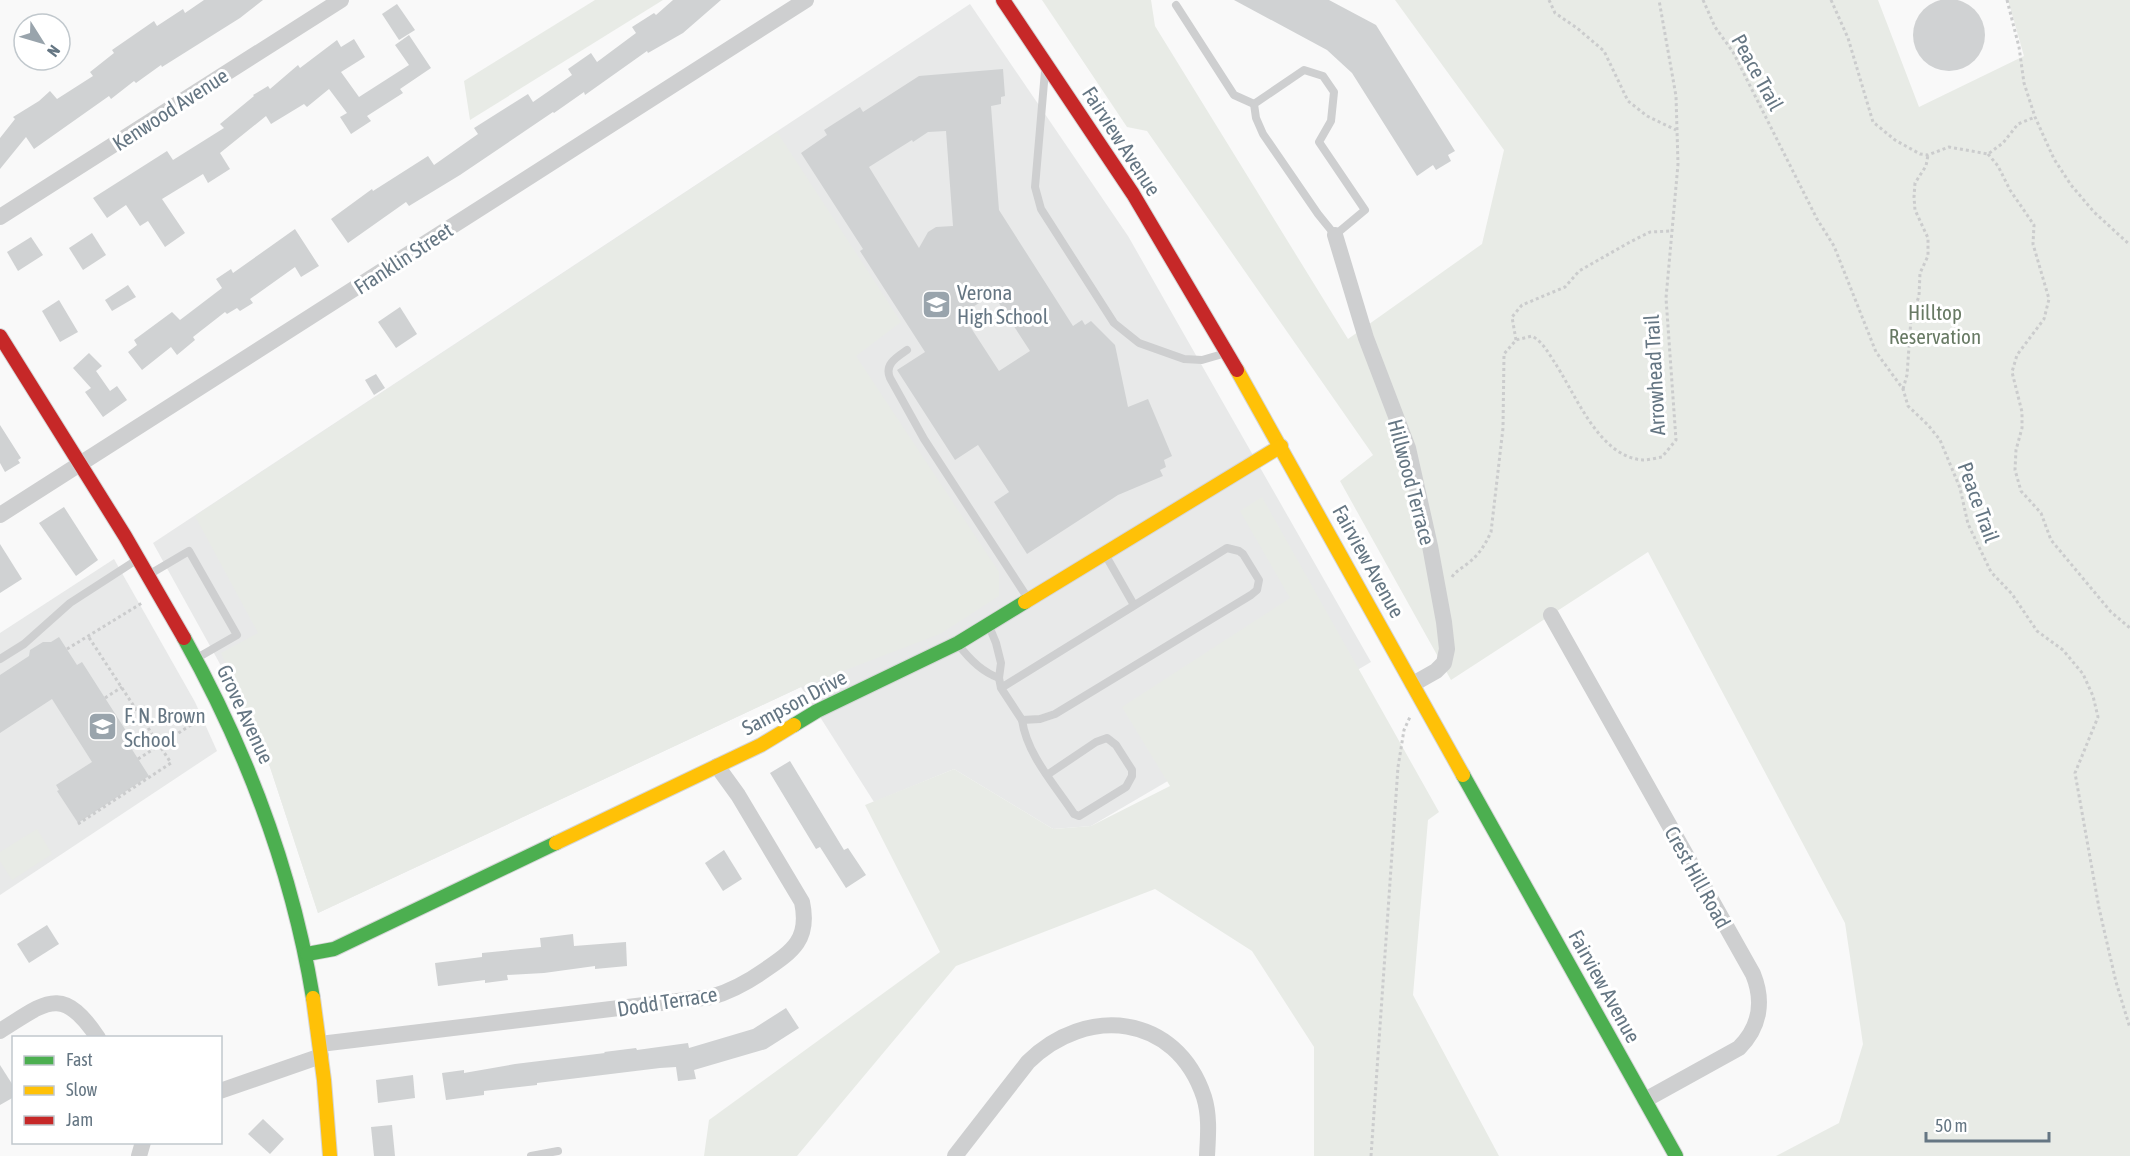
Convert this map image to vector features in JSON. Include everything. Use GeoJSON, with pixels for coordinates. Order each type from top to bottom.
{"type":"FeatureCollection","features":[{"type":"Feature","properties":{"kind":"street","name":"Kenwood Avenue"},"geometry":{"type":"LineString","coordinates":[[0,217],[341,0]]}},
{"type":"Feature","properties":{"kind":"street","name":"Franklin Street"},"geometry":{"type":"LineString","coordinates":[[0,515],[806,0]]}},
{"type":"Feature","properties":{"kind":"street","name":"Fairview Avenue"},"geometry":{"type":"LineString","coordinates":[[1003,0],[1133,194],[1227,352],[1676,1156]]}},
{"type":"Feature","properties":{"kind":"street","name":"Hillwood Terrace"},"geometry":{"type":"LineString","coordinates":[[1335,235],[1366,338],[1408,448],[1444,622],[1447,649],[1444,663],[1417,691]]}},
{"type":"Feature","properties":{"kind":"street","name":"Grove Avenue"},"geometry":{"type":"LineString","coordinates":[[0,336],[159,592],[197,658],[250,769],[281,857],[307,954],[320,1050],[330,1156]]}},
{"type":"Feature","properties":{"kind":"street","name":"Sampson Drive"},"geometry":{"type":"LineString","coordinates":[[307,954],[334,949],[761,745],[817,711],[958,643],[1281,446]]}},
{"type":"Feature","properties":{"kind":"street","name":"Crest Hill Road"},"geometry":{"type":"LineString","coordinates":[[1551,615],[1753,974],[1759,993],[1759,1013],[1746,1041],[1738,1048],[1645,1100]]}},
{"type":"Feature","properties":{"kind":"street","name":"Dodd Terrace"},"geometry":{"type":"LineString","coordinates":[[222,1090],[320,1050],[711,997],[743,985],[789,954],[800,938],[804,918],[802,902],[738,795],[717,766]]}},
{"type":"Feature","properties":{"kind":"street"},"geometry":{"type":"LineString","coordinates":[[0,1031],[40,1006],[59,1004],[77,1010],[97,1036]]}},
{"type":"Feature","properties":{"kind":"street"},"geometry":{"type":"LineString","coordinates":[[955,1156],[1038,1052],[1057,1039],[1077,1030],[1111,1025],[1131,1027],[1154,1036],[1174,1050],[1191,1070],[1199,1083],[1208,1114],[1207,1156]]}},
{"type":"Feature","properties":{"kind":"lane"},"geometry":{"type":"LineString","coordinates":[[1176,4],[1234,94],[1254,104]]}},
{"type":"Feature","properties":{"kind":"lane"},"geometry":{"type":"LineString","coordinates":[[1045,61],[1035,187],[1041,209],[1114,323],[1130,338],[1149,347],[1193,360],[1211,358],[1227,352]]}},
{"type":"Feature","properties":{"kind":"lane"},"geometry":{"type":"LineString","coordinates":[[1304,69],[1323,76],[1334,92],[1330,121],[1319,142],[1365,210],[1335,235],[1263,134],[1256,118],[1254,104],[1304,69]]}},
{"type":"Feature","properties":{"kind":"lane"},"geometry":{"type":"LineString","coordinates":[[907,350],[891,361],[888,373],[890,378],[924,439],[1029,600]]}},
{"type":"Feature","properties":{"kind":"lane"},"geometry":{"type":"LineString","coordinates":[[1000,683],[1227,548],[1243,554],[1260,580],[1257,590],[1251,595],[1055,714],[1040,719],[1022,720]]}},
{"type":"Feature","properties":{"kind":"lane"},"geometry":{"type":"LineString","coordinates":[[148,575],[189,551],[237,634],[197,658]]}},
{"type":"Feature","properties":{"kind":"lane"},"geometry":{"type":"LineString","coordinates":[[1104,553],[1134,605]]}},
{"type":"Feature","properties":{"kind":"lane"},"geometry":{"type":"LineString","coordinates":[[0,659],[24,644],[69,603],[139,559]]}},
{"type":"Feature","properties":{"kind":"lane"},"geometry":{"type":"LineString","coordinates":[[988,625],[999,652],[1000,683]]}},
{"type":"Feature","properties":{"kind":"lane"},"geometry":{"type":"LineString","coordinates":[[958,643],[965,654],[986,674],[1000,683],[1022,720],[1026,741],[1047,775],[1074,814],[1079,816],[1126,787],[1132,776],[1132,770],[1116,745],[1107,738],[1096,742],[1047,775]]}},
{"type":"Feature","properties":{"kind":"lane"},"geometry":{"type":"LineString","coordinates":[[531,1156],[558,1151]]}},
{"type":"Feature","properties":{"kind":"path"},"geometry":{"type":"LineString","coordinates":[[1549,0],[1555,13],[1604,51],[1628,101],[1647,116],[1676,130]]}},
{"type":"Feature","properties":{"kind":"path","name":"Arrowhead Trail"},"geometry":{"type":"LineString","coordinates":[[1516,340],[1532,336],[1540,340],[1568,381],[1600,437],[1623,455],[1643,460],[1662,457],[1676,440],[1666,297],[1678,164],[1676,96],[1659,0]]}},
{"type":"Feature","properties":{"kind":"path","name":"Peace Trail"},"geometry":{"type":"LineString","coordinates":[[1703,0],[1715,27],[1733,52],[1817,219],[1834,246],[1876,352],[1903,389],[1908,406],[1940,440],[1960,488],[1968,524],[1991,572],[2012,594],[2037,631],[2063,650],[2083,674],[2093,696],[2098,717],[2075,773],[2101,918],[2116,982],[2130,1028]]}},
{"type":"Feature","properties":{"kind":"path"},"geometry":{"type":"LineString","coordinates":[[1831,0],[1848,38],[1874,122],[1904,146],[1920,154],[1928,155],[1948,147],[1988,154],[1998,166],[2010,190],[2034,225],[2033,244],[2049,299],[2044,319],[2018,355],[2012,372],[2022,412],[2022,428],[2016,450],[2015,470],[2021,491],[2041,513],[2051,540],[2111,612],[2130,628]]}},
{"type":"Feature","properties":{"kind":"path"},"geometry":{"type":"LineString","coordinates":[[2007,0],[2019,47],[2024,83],[2035,117],[2054,159],[2071,185],[2094,212],[2130,245]]}},
{"type":"Feature","properties":{"kind":"path"},"geometry":{"type":"LineString","coordinates":[[1988,154],[2003,143],[2018,124],[2035,117]]}},
{"type":"Feature","properties":{"kind":"path"},"geometry":{"type":"LineString","coordinates":[[1903,389],[1907,375],[1911,319],[1919,296],[1920,273],[1928,256],[1928,238],[1915,210],[1914,197],[1915,183],[1926,166],[1928,155]]}},
{"type":"Feature","properties":{"kind":"path"},"geometry":{"type":"LineString","coordinates":[[1451,583],[1453,574],[1485,547],[1491,532],[1503,428],[1504,354],[1516,340],[1512,317],[1522,305],[1565,287],[1579,271],[1630,242],[1650,232],[1671,231]]}},
{"type":"Feature","properties":{"kind":"path"},"geometry":{"type":"LineString","coordinates":[[67,650],[159,592]]}},
{"type":"Feature","properties":{"kind":"path"},"geometry":{"type":"LineString","coordinates":[[78,824],[171,763],[88,636]]}},
{"type":"Feature","properties":{"kind":"path"},"geometry":{"type":"LineString","coordinates":[[105,698],[122,687]]}},
{"type":"Feature","properties":{"kind":"path"},"geometry":{"type":"LineString","coordinates":[[1371,1156],[1398,767],[1404,729],[1417,691]]}},
{"type":"Feature","properties":{"kind":"path"},"geometry":{"type":"LineString","coordinates":[[138,759],[221,705]]}},
{"type":"Feature","properties":{"kind":"shaded area","name":"Verona High School"},"geometry":{"type":"Polygon","coordinates":[[[970,4],[1128,236],[1371,662],[1091,826],[1053,829],[954,769],[874,802],[801,687],[318,913],[270,767],[220,664],[153,543],[970,4]]]}},
{"type":"Feature","properties":{"kind":"shaded area","name":"F. N. Brown School"},"geometry":{"type":"Polygon","coordinates":[[[114,559],[195,702],[217,751],[0,895],[0,633],[114,559]]]}},
{"type":"Feature","properties":{"kind":"green space"},"geometry":{"type":"Polygon","coordinates":[[[595,0],[663,0],[470,120],[464,81],[595,0]]]}},
{"type":"Feature","properties":{"kind":"green space","name":"Hilltop Reservation"},"geometry":{"type":"Polygon","coordinates":[[[1042,0],[1151,0],[1155,26],[1348,339],[1482,244],[1504,150],[1395,0],[1878,0],[1919,107],[2024,56],[2008,0],[2130,0],[2130,1156],[1776,1156],[1839,1123],[1863,1044],[1845,923],[1648,552],[1451,680],[1340,481],[1373,455],[1147,131],[1127,127],[1042,0]]]}},
{"type":"Feature","properties":{"kind":"green space"},"geometry":{"type":"Polygon","coordinates":[[[777,132],[901,322],[856,356],[999,572],[999,596],[940,634],[801,687],[318,913],[270,767],[221,653],[258,633],[195,516],[777,132]]]}},
{"type":"Feature","properties":{"kind":"green space"},"geometry":{"type":"Polygon","coordinates":[[[1262,497],[1439,812],[1428,820],[1413,995],[1499,1156],[1314,1156],[1314,1047],[1252,951],[1155,889],[956,966],[797,1156],[704,1156],[709,1120],[940,952],[865,805],[954,769],[1053,829],[1091,826],[1170,786],[1122,707],[1290,598],[1240,511],[1262,497]]]}},
{"type":"Feature","properties":{"kind":"green space"},"geometry":{"type":"Polygon","coordinates":[[[37,829],[52,854],[12,880],[0,861],[0,852],[37,829]]]}},
{"type":"Feature","properties":{"kind":"building"},"geometry":{"type":"Polygon","coordinates":[[[1949,-1],[1969,5],[1979,15],[1985,35],[1979,55],[1969,65],[1949,71],[1929,65],[1919,55],[1913,35],[1919,15],[1929,5],[1949,-1]]]}},
{"type":"Feature","properties":{"kind":"building"},"geometry":{"type":"Polygon","coordinates":[[[204,0],[263,0],[240,18],[162,67],[161,65],[136,83],[134,81],[111,99],[109,96],[34,149],[26,137],[0,169],[0,138],[15,119],[13,117],[39,101],[50,91],[57,99],[93,76],[90,72],[114,53],[112,50],[154,21],[157,26],[183,9],[185,13],[204,0]]]}},
{"type":"Feature","properties":{"kind":"building"},"geometry":{"type":"Polygon","coordinates":[[[673,0],[721,0],[683,33],[648,53],[647,51],[585,95],[584,92],[460,175],[409,206],[406,202],[348,243],[331,219],[372,189],[373,191],[428,156],[434,165],[478,134],[474,128],[528,94],[533,102],[572,75],[568,69],[591,53],[597,62],[636,33],[632,27],[654,13],[656,15],[673,0]]]}},
{"type":"Feature","properties":{"kind":"building"},"geometry":{"type":"Polygon","coordinates":[[[1234,0],[1329,0],[1376,25],[1455,151],[1448,155],[1451,161],[1436,170],[1433,165],[1417,176],[1352,73],[1327,50],[1234,0]]]}},
{"type":"Feature","properties":{"kind":"building"},"geometry":{"type":"Polygon","coordinates":[[[397,4],[415,30],[399,40],[382,14],[397,4]]]}},
{"type":"Feature","properties":{"kind":"building"},"geometry":{"type":"Polygon","coordinates":[[[409,35],[431,68],[400,89],[403,93],[367,116],[371,121],[351,134],[340,117],[347,113],[329,89],[307,107],[304,104],[271,124],[266,116],[220,153],[230,169],[208,183],[203,174],[162,199],[185,233],[165,247],[148,221],[140,226],[126,205],[107,218],[93,198],[167,151],[173,160],[224,128],[220,124],[253,95],[268,86],[270,89],[298,65],[300,68],[337,40],[341,47],[354,39],[365,57],[341,72],[359,97],[409,65],[395,45],[409,35]]]}},
{"type":"Feature","properties":{"kind":"building","name":"Verona High School"},"geometry":{"type":"Polygon","coordinates":[[[1003,69],[1005,96],[1001,97],[1001,104],[991,106],[999,210],[1073,326],[1082,320],[1085,325],[1091,321],[1115,345],[1128,407],[1148,399],[1172,456],[1164,460],[1166,467],[1160,470],[1163,476],[1118,495],[1027,554],[994,502],[1009,492],[978,445],[955,460],[897,370],[925,352],[860,251],[863,249],[801,153],[827,135],[824,130],[860,107],[863,112],[919,76],[1003,69]],[[946,131],[928,132],[869,167],[919,248],[928,232],[936,227],[953,226],[946,131]],[[993,294],[962,314],[999,371],[1030,351],[993,294]]]}},
{"type":"Feature","properties":{"kind":"building"},"geometry":{"type":"Polygon","coordinates":[[[295,229],[319,266],[301,277],[295,267],[250,299],[253,303],[240,311],[237,308],[227,314],[225,312],[193,337],[195,340],[177,355],[171,347],[142,370],[128,352],[137,345],[134,340],[172,312],[180,320],[222,288],[216,279],[231,269],[233,273],[295,229]]]}},
{"type":"Feature","properties":{"kind":"building"},"geometry":{"type":"Polygon","coordinates":[[[92,233],[106,255],[83,270],[69,248],[92,233]]]}},
{"type":"Feature","properties":{"kind":"building"},"geometry":{"type":"Polygon","coordinates":[[[31,237],[43,255],[18,271],[7,252],[31,237]]]}},
{"type":"Feature","properties":{"kind":"building"},"geometry":{"type":"Polygon","coordinates":[[[128,285],[136,297],[112,311],[105,300],[128,285]]]}},
{"type":"Feature","properties":{"kind":"building"},"geometry":{"type":"Polygon","coordinates":[[[59,300],[78,332],[60,342],[42,311],[59,300]]]}},
{"type":"Feature","properties":{"kind":"building"},"geometry":{"type":"Polygon","coordinates":[[[400,307],[417,334],[396,348],[378,322],[400,307]]]}},
{"type":"Feature","properties":{"kind":"building"},"geometry":{"type":"Polygon","coordinates":[[[89,353],[102,366],[96,371],[110,391],[117,386],[127,400],[103,417],[85,392],[91,388],[73,368],[89,353]]]}},
{"type":"Feature","properties":{"kind":"building"},"geometry":{"type":"Polygon","coordinates":[[[376,374],[385,388],[374,395],[365,380],[376,374]]]}},
{"type":"Feature","properties":{"kind":"building"},"geometry":{"type":"Polygon","coordinates":[[[0,425],[21,458],[18,460],[20,463],[5,472],[0,463],[0,425]]]}},
{"type":"Feature","properties":{"kind":"building"},"geometry":{"type":"Polygon","coordinates":[[[64,507],[98,560],[76,576],[39,523],[64,507]]]}},
{"type":"Feature","properties":{"kind":"building"},"geometry":{"type":"Polygon","coordinates":[[[0,544],[22,579],[0,593],[0,544]]]}},
{"type":"Feature","properties":{"kind":"building"},"geometry":{"type":"Polygon","coordinates":[[[59,637],[77,665],[82,662],[130,737],[126,740],[149,776],[78,823],[57,791],[59,790],[56,785],[92,762],[52,699],[0,733],[0,675],[29,656],[30,650],[43,642],[51,642],[59,637]]]}},
{"type":"Feature","properties":{"kind":"building"},"geometry":{"type":"Polygon","coordinates":[[[790,761],[844,850],[848,848],[866,875],[846,888],[820,847],[816,849],[770,773],[790,761]]]}},
{"type":"Feature","properties":{"kind":"building"},"geometry":{"type":"Polygon","coordinates":[[[724,850],[742,879],[723,891],[705,863],[724,850]]]}},
{"type":"Feature","properties":{"kind":"building"},"geometry":{"type":"Polygon","coordinates":[[[47,925],[59,944],[29,963],[17,944],[47,925]]]}},
{"type":"Feature","properties":{"kind":"building"},"geometry":{"type":"Polygon","coordinates":[[[573,934],[574,946],[626,942],[627,966],[595,969],[595,966],[507,975],[508,980],[485,983],[485,980],[438,986],[435,963],[482,957],[482,953],[541,947],[540,938],[573,934]]]}},
{"type":"Feature","properties":{"kind":"building"},"geometry":{"type":"Polygon","coordinates":[[[786,1008],[799,1028],[766,1049],[694,1070],[696,1079],[678,1081],[676,1067],[660,1068],[537,1083],[537,1085],[484,1091],[484,1095],[446,1100],[442,1073],[464,1070],[464,1073],[636,1048],[637,1050],[688,1043],[689,1048],[753,1029],[786,1008]]]}},
{"type":"Feature","properties":{"kind":"building"},"geometry":{"type":"Polygon","coordinates":[[[0,1065],[12,1084],[12,1098],[0,1105],[0,1065]]]}},
{"type":"Feature","properties":{"kind":"building"},"geometry":{"type":"Polygon","coordinates":[[[413,1075],[415,1098],[378,1103],[376,1080],[413,1075]]]}},
{"type":"Feature","properties":{"kind":"building"},"geometry":{"type":"Polygon","coordinates":[[[263,1119],[284,1139],[270,1154],[248,1134],[263,1119]]]}},
{"type":"Feature","properties":{"kind":"building"},"geometry":{"type":"Polygon","coordinates":[[[392,1125],[395,1156],[374,1156],[371,1127],[392,1125]]]}},
{"type":"Feature","properties":{"kind":"traffic: fast"},"geometry":{"type":"LineString","coordinates":[[794,725],[817,711],[958,643],[1025,602]]}},
{"type":"Feature","properties":{"kind":"traffic: fast"},"geometry":{"type":"LineString","coordinates":[[184,638],[228,724],[264,812],[293,904],[313,998]]}},
{"type":"Feature","properties":{"kind":"traffic: fast"},"geometry":{"type":"LineString","coordinates":[[1463,775],[1676,1156]]}},
{"type":"Feature","properties":{"kind":"traffic: fast"},"geometry":{"type":"LineString","coordinates":[[307,954],[334,949],[556,843]]}},
{"type":"Feature","properties":{"kind":"traffic: slow"},"geometry":{"type":"LineString","coordinates":[[1237,370],[1463,775]]}},
{"type":"Feature","properties":{"kind":"traffic: slow"},"geometry":{"type":"LineString","coordinates":[[1025,602],[1281,446]]}},
{"type":"Feature","properties":{"kind":"traffic: slow"},"geometry":{"type":"LineString","coordinates":[[556,843],[761,745],[794,725]]}},
{"type":"Feature","properties":{"kind":"traffic: slow"},"geometry":{"type":"LineString","coordinates":[[313,998],[324,1080],[330,1156]]}},
{"type":"Feature","properties":{"kind":"traffic: jam"},"geometry":{"type":"LineString","coordinates":[[1003,0],[1133,194],[1237,370]]}},
{"type":"Feature","properties":{"kind":"traffic: jam"},"geometry":{"type":"LineString","coordinates":[[0,336],[125,536],[184,638]]}},
{"type":"Feature","properties":{"kind":"place","name":"Verona High School"},"geometry":{"type":"Point","coordinates":[936,304]}},
{"type":"Feature","properties":{"kind":"place","name":"F. N. Brown School"},"geometry":{"type":"Point","coordinates":[103,727]}}]}
